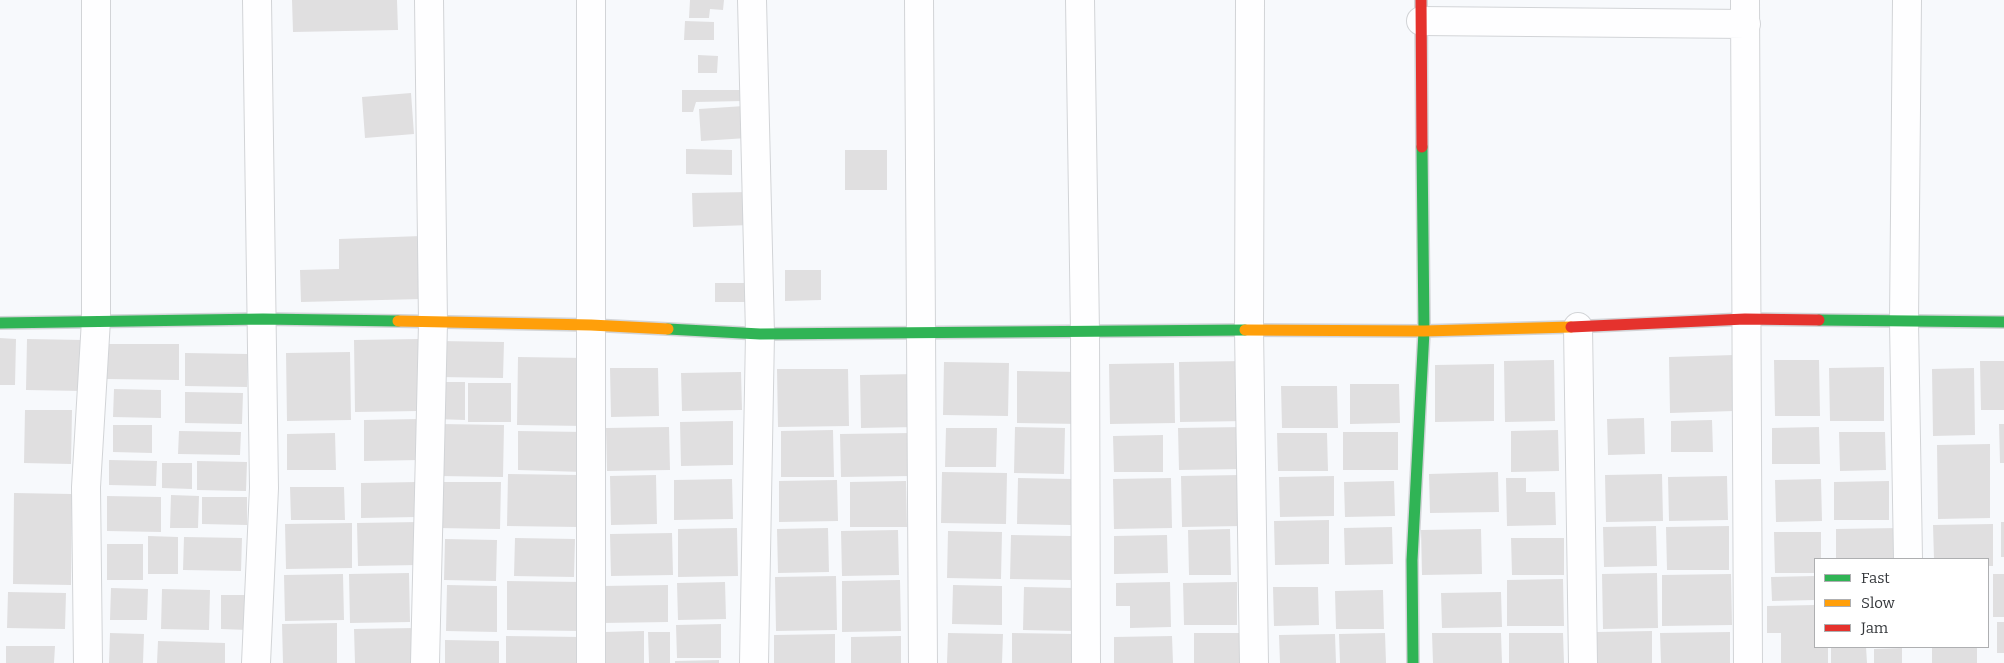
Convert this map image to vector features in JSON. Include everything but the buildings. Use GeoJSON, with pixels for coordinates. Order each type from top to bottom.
{"type":"FeatureCollection","features":[{"type":"Feature","properties":{"kind":"street"},"geometry":{"type":"LineString","coordinates":[[88,663],[86,487],[96,320],[96,0]]}},
{"type":"Feature","properties":{"kind":"street"},"geometry":{"type":"LineString","coordinates":[[256,663],[264,488],[257,0]]}},
{"type":"Feature","properties":{"kind":"street"},"geometry":{"type":"LineString","coordinates":[[425,663],[433,323],[429,0]]}},
{"type":"Feature","properties":{"kind":"street"},"geometry":{"type":"LineString","coordinates":[[591,0],[591,663]]}},
{"type":"Feature","properties":{"kind":"street"},"geometry":{"type":"LineString","coordinates":[[752,0],[760,334],[754,663]]}},
{"type":"Feature","properties":{"kind":"street"},"geometry":{"type":"LineString","coordinates":[[919,0],[923,663]]}},
{"type":"Feature","properties":{"kind":"street"},"geometry":{"type":"LineString","coordinates":[[1080,0],[1085,332],[1086,663]]}},
{"type":"Feature","properties":{"kind":"street"},"geometry":{"type":"LineString","coordinates":[[1250,0],[1249,330],[1254,663]]}},
{"type":"Feature","properties":{"kind":"street"},"geometry":{"type":"LineString","coordinates":[[1907,0],[1904,322],[1908,558]]}},
{"type":"Feature","properties":{"kind":"street"},"geometry":{"type":"LineString","coordinates":[[1413,663],[1412,560],[1424,330],[1421,11],[1745,12],[1748,663]]}},
{"type":"Feature","properties":{"kind":"street"},"geometry":{"type":"LineString","coordinates":[[0,323],[263,318],[591,325],[760,334],[920,330],[1085,332],[1424,330],[1578,327],[1745,320],[2004,322]]}},
{"type":"Feature","properties":{"kind":"street"},"geometry":{"type":"LineString","coordinates":[[1578,327],[1583,663]]}},
{"type":"Feature","properties":{"kind":"traffic: fast"},"geometry":{"type":"LineString","coordinates":[[1413,663],[1412,560],[1424,331],[1422,147]]}},
{"type":"Feature","properties":{"kind":"traffic: fast"},"geometry":{"type":"LineString","coordinates":[[0,323],[263,319],[398,321]]}},
{"type":"Feature","properties":{"kind":"traffic: fast"},"geometry":{"type":"LineString","coordinates":[[1819,320],[2004,322]]}},
{"type":"Feature","properties":{"kind":"traffic: fast"},"geometry":{"type":"LineString","coordinates":[[668,329],[760,334],[1245,330]]}},
{"type":"Feature","properties":{"kind":"traffic: slow"},"geometry":{"type":"LineString","coordinates":[[398,321],[591,325],[668,329]]}},
{"type":"Feature","properties":{"kind":"traffic: slow"},"geometry":{"type":"LineString","coordinates":[[1245,330],[1424,331],[1571,327]]}},
{"type":"Feature","properties":{"kind":"traffic: jam"},"geometry":{"type":"LineString","coordinates":[[1421,0],[1422,147]]}},
{"type":"Feature","properties":{"kind":"traffic: jam"},"geometry":{"type":"LineString","coordinates":[[1571,327],[1745,319],[1819,320]]}}]}
